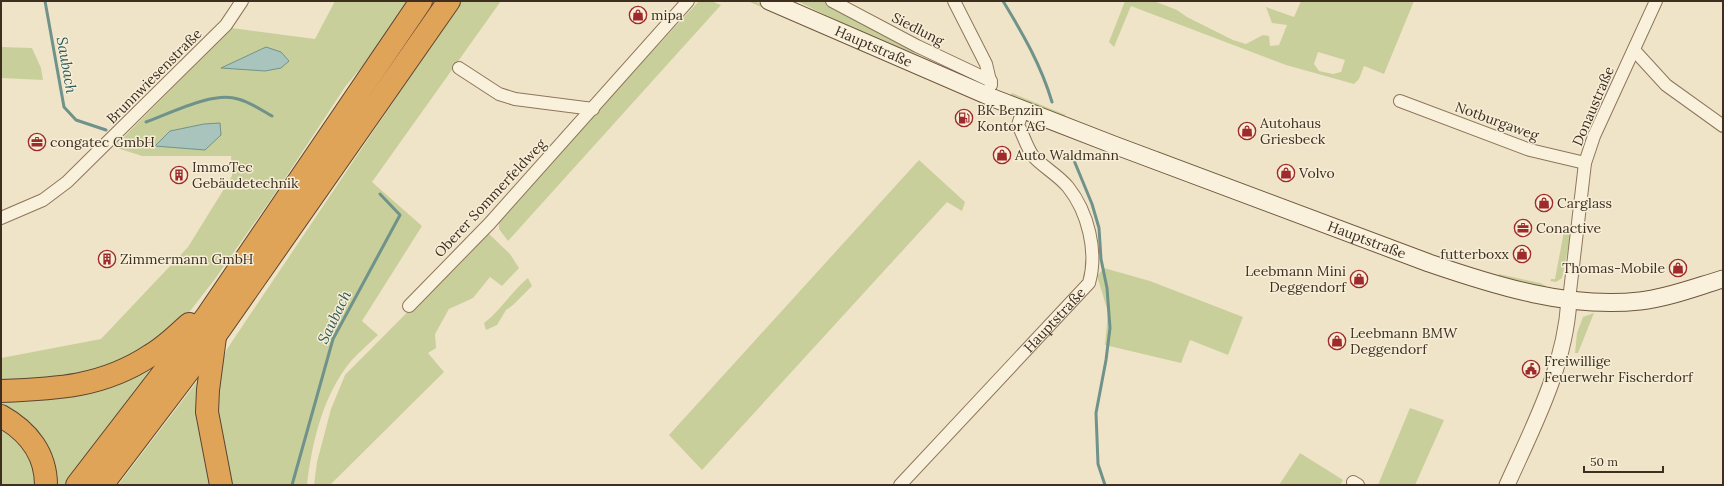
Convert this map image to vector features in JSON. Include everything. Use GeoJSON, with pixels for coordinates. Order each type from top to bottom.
{"type":"FeatureCollection","features":[{"type":"Feature","properties":{"kind":"highway"},"geometry":{"type":"LineString","coordinates":[[77,485],[206,316],[421,1]]}},
{"type":"Feature","properties":{"kind":"highway"},"geometry":{"type":"LineString","coordinates":[[102,485],[216,336],[449,1]]}},
{"type":"Feature","properties":{"kind":"highway"},"geometry":{"type":"LineString","coordinates":[[1,391],[43,389],[84,384],[119,373],[152,355],[189,324],[206,316]]}},
{"type":"Feature","properties":{"kind":"highway"},"geometry":{"type":"LineString","coordinates":[[216,336],[208,390],[207,412],[221,485]]}},
{"type":"Feature","properties":{"kind":"highway"},"geometry":{"type":"LineString","coordinates":[[1,416],[12,422],[34,443],[46,471],[46,485]]}},
{"type":"Feature","properties":{"kind":"main road","name":"Hauptstraße"},"geometry":{"type":"LineString","coordinates":[[769,1],[992,90],[1023,110],[1451,270],[1494,284],[1569,300],[1597,303],[1642,301],[1723,279]]}},
{"type":"Feature","properties":{"kind":"street","name":"Brunnwiesenstraße"},"geometry":{"type":"LineString","coordinates":[[1,218],[43,200],[67,182],[226,26],[242,1]]}},
{"type":"Feature","properties":{"kind":"street","name":"Oberer Sommerfeldweg"},"geometry":{"type":"LineString","coordinates":[[409,306],[490,223],[688,1]]}},
{"type":"Feature","properties":{"kind":"street","name":"Siedlung"},"geometry":{"type":"LineString","coordinates":[[832,1],[917,46],[992,90]]}},
{"type":"Feature","properties":{"kind":"street"},"geometry":{"type":"LineString","coordinates":[[954,1],[986,64],[992,90]]}},
{"type":"Feature","properties":{"kind":"street","name":"Donaustraße"},"geometry":{"type":"LineString","coordinates":[[1569,300],[1585,163],[1594,136],[1656,1]]}},
{"type":"Feature","properties":{"kind":"street"},"geometry":{"type":"LineString","coordinates":[[1634,50],[1666,85],[1723,126]]}},
{"type":"Feature","properties":{"kind":"street"},"geometry":{"type":"LineString","coordinates":[[459,68],[499,94],[516,99],[593,109]]}},
{"type":"Feature","properties":{"kind":"street","name":"Notburgaweg"},"geometry":{"type":"LineString","coordinates":[[1400,101],[1530,150],[1585,163]]}},
{"type":"Feature","properties":{"kind":"street","name":"Hauptstraße"},"geometry":{"type":"LineString","coordinates":[[900,485],[1089,283],[1093,269],[1090,238],[1080,205],[1067,186],[1033,155],[1018,125],[1023,110]]}},
{"type":"Feature","properties":{"kind":"street"},"geometry":{"type":"LineString","coordinates":[[1507,485],[1553,382],[1562,351],[1569,300]]}},
{"type":"Feature","properties":{"kind":"green space"},"geometry":{"type":"Polygon","coordinates":[[[335,1],[412,1],[389,34],[345,87],[276,192],[215,279],[180,324],[116,368],[1,385],[1,358],[101,339],[188,247],[232,176],[231,156],[142,156],[114,147],[232,28],[315,39],[335,1]]]}},
{"type":"Feature","properties":{"kind":"green space"},"geometry":{"type":"Polygon","coordinates":[[[458,1],[501,1],[372,182],[422,226],[362,321],[378,335],[351,361],[341,374],[333,389],[320,420],[312,452],[307,485],[228,485],[222,461],[215,378],[227,349],[432,44],[458,1]]]}},
{"type":"Feature","properties":{"kind":"green space"},"geometry":{"type":"Polygon","coordinates":[[[699,1],[711,1],[721,5],[508,241],[499,229],[499,218],[699,1]]]}},
{"type":"Feature","properties":{"kind":"green space"},"geometry":{"type":"Polygon","coordinates":[[[754,1],[871,51],[871,55],[750,2],[754,1]]]}},
{"type":"Feature","properties":{"kind":"green space"},"geometry":{"type":"Polygon","coordinates":[[[797,1],[824,1],[921,53],[920,55],[881,42],[797,1]]]}},
{"type":"Feature","properties":{"kind":"green space"},"geometry":{"type":"Polygon","coordinates":[[[1125,1],[1154,1],[1177,10],[1187,17],[1233,40],[1246,44],[1263,35],[1269,36],[1270,46],[1279,45],[1287,25],[1272,23],[1266,7],[1294,17],[1301,1],[1414,1],[1384,74],[1364,66],[1359,79],[1354,84],[1286,65],[1131,6],[1114,47],[1109,42],[1125,1]],[[1318,52],[1314,64],[1319,71],[1333,74],[1341,72],[1345,60],[1318,52]]]}},
{"type":"Feature","properties":{"kind":"green space"},"geometry":{"type":"Polygon","coordinates":[[[1,47],[32,48],[41,68],[43,80],[1,78],[1,47]]]}},
{"type":"Feature","properties":{"kind":"green space"},"geometry":{"type":"Polygon","coordinates":[[[1012,93],[1066,115],[1063,117],[1010,96],[1012,93]]]}},
{"type":"Feature","properties":{"kind":"green space"},"geometry":{"type":"Polygon","coordinates":[[[1158,151],[1250,186],[1248,188],[1158,154],[1158,151]]]}},
{"type":"Feature","properties":{"kind":"green space"},"geometry":{"type":"Polygon","coordinates":[[[919,160],[965,202],[962,211],[947,202],[702,470],[669,435],[919,160]]]}},
{"type":"Feature","properties":{"kind":"green space"},"geometry":{"type":"Polygon","coordinates":[[[1565,226],[1572,230],[1562,278],[1556,282],[1550,281],[1551,279],[1555,279],[1565,226]]]}},
{"type":"Feature","properties":{"kind":"green space"},"geometry":{"type":"Polygon","coordinates":[[[488,233],[510,254],[519,268],[502,286],[490,277],[473,298],[449,309],[435,334],[436,348],[428,353],[444,372],[330,485],[314,485],[317,462],[331,409],[345,375],[476,243],[488,233]]]}},
{"type":"Feature","properties":{"kind":"green space"},"geometry":{"type":"Polygon","coordinates":[[[1104,268],[1150,281],[1243,317],[1228,355],[1190,340],[1181,363],[1105,345],[1108,312],[1097,276],[1104,268]]]}},
{"type":"Feature","properties":{"kind":"green space"},"geometry":{"type":"Polygon","coordinates":[[[1499,274],[1540,283],[1546,286],[1545,288],[1499,277],[1499,274]]]}},
{"type":"Feature","properties":{"kind":"green space"},"geometry":{"type":"Polygon","coordinates":[[[528,278],[532,286],[506,310],[497,325],[486,330],[484,323],[528,278]]]}},
{"type":"Feature","properties":{"kind":"green space"},"geometry":{"type":"Polygon","coordinates":[[[1594,313],[1578,353],[1575,353],[1577,333],[1583,317],[1594,313]]]}},
{"type":"Feature","properties":{"kind":"green space"},"geometry":{"type":"Polygon","coordinates":[[[146,368],[151,373],[65,485],[52,485],[1,412],[1,399],[146,368]]]}},
{"type":"Feature","properties":{"kind":"green space"},"geometry":{"type":"Polygon","coordinates":[[[198,380],[213,485],[118,485],[198,380]]]}},
{"type":"Feature","properties":{"kind":"green space"},"geometry":{"type":"Polygon","coordinates":[[[1410,408],[1444,420],[1415,485],[1378,485],[1410,408]]]}},
{"type":"Feature","properties":{"kind":"green space"},"geometry":{"type":"Polygon","coordinates":[[[1,428],[16,440],[26,452],[32,466],[36,485],[1,485],[1,428]]]}},
{"type":"Feature","properties":{"kind":"green space"},"geometry":{"type":"Polygon","coordinates":[[[1300,453],[1343,480],[1340,485],[1279,485],[1300,453]]]}},
{"type":"Feature","properties":{"kind":"water"},"geometry":{"type":"Polygon","coordinates":[[[266,47],[281,52],[289,61],[281,68],[265,71],[221,68],[266,47]]]}},
{"type":"Feature","properties":{"kind":"water"},"geometry":{"type":"Polygon","coordinates":[[[220,123],[221,135],[205,150],[155,146],[170,131],[204,124],[220,123]]]}},
{"type":"Feature","properties":{"kind":"waterway","name":"Saubach"},"geometry":{"type":"LineString","coordinates":[[45,1],[64,107],[76,120],[106,130]]}},
{"type":"Feature","properties":{"kind":"waterway"},"geometry":{"type":"LineString","coordinates":[[1003,1],[1037,62],[1052,102]]}},
{"type":"Feature","properties":{"kind":"waterway","name":"Saubach"},"geometry":{"type":"LineString","coordinates":[[146,122],[204,100],[228,97],[247,102],[272,116]]}},
{"type":"Feature","properties":{"kind":"waterway"},"geometry":{"type":"LineString","coordinates":[[1073,158],[1092,204],[1099,228],[1101,259],[1107,288],[1110,328],[1106,360],[1096,413],[1098,464],[1105,485]]}},
{"type":"Feature","properties":{"kind":"waterway","name":"Saubach"},"geometry":{"type":"LineString","coordinates":[[292,485],[333,339],[400,215],[380,194]]}},
{"type":"Feature","properties":{"kind":"place","name":"mipa"},"geometry":{"type":"Point","coordinates":[638,15]}},
{"type":"Feature","properties":{"kind":"place","name":"BK Benzin Kontor AG"},"geometry":{"type":"Point","coordinates":[964,118]}},
{"type":"Feature","properties":{"kind":"place","name":"Autohaus Griesbeck"},"geometry":{"type":"Point","coordinates":[1247,131]}},
{"type":"Feature","properties":{"kind":"place","name":"congatec GmbH"},"geometry":{"type":"Point","coordinates":[37,142]}},
{"type":"Feature","properties":{"kind":"place","name":"Auto Waldmann"},"geometry":{"type":"Point","coordinates":[1002,155]}},
{"type":"Feature","properties":{"kind":"place","name":"Volvo"},"geometry":{"type":"Point","coordinates":[1286,173]}},
{"type":"Feature","properties":{"kind":"place","name":"ImmoTec Gebäudetechnik"},"geometry":{"type":"Point","coordinates":[179,175]}},
{"type":"Feature","properties":{"kind":"place","name":"Carglass"},"geometry":{"type":"Point","coordinates":[1544,203]}},
{"type":"Feature","properties":{"kind":"place","name":"Conactive"},"geometry":{"type":"Point","coordinates":[1523,228]}},
{"type":"Feature","properties":{"kind":"place","name":"futterboxx"},"geometry":{"type":"Point","coordinates":[1522,254]}},
{"type":"Feature","properties":{"kind":"place","name":"Zimmermann GmbH"},"geometry":{"type":"Point","coordinates":[107,259]}},
{"type":"Feature","properties":{"kind":"place","name":"Thomas-Mobile"},"geometry":{"type":"Point","coordinates":[1678,268]}},
{"type":"Feature","properties":{"kind":"place","name":"Leebmann Mini Deggendorf"},"geometry":{"type":"Point","coordinates":[1359,279]}},
{"type":"Feature","properties":{"kind":"place","name":"Leebmann BMW Deggendorf"},"geometry":{"type":"Point","coordinates":[1337,341]}},
{"type":"Feature","properties":{"kind":"place","name":"Freiwillige Feuerwehr Fischerdorf"},"geometry":{"type":"Point","coordinates":[1531,369]}}]}
